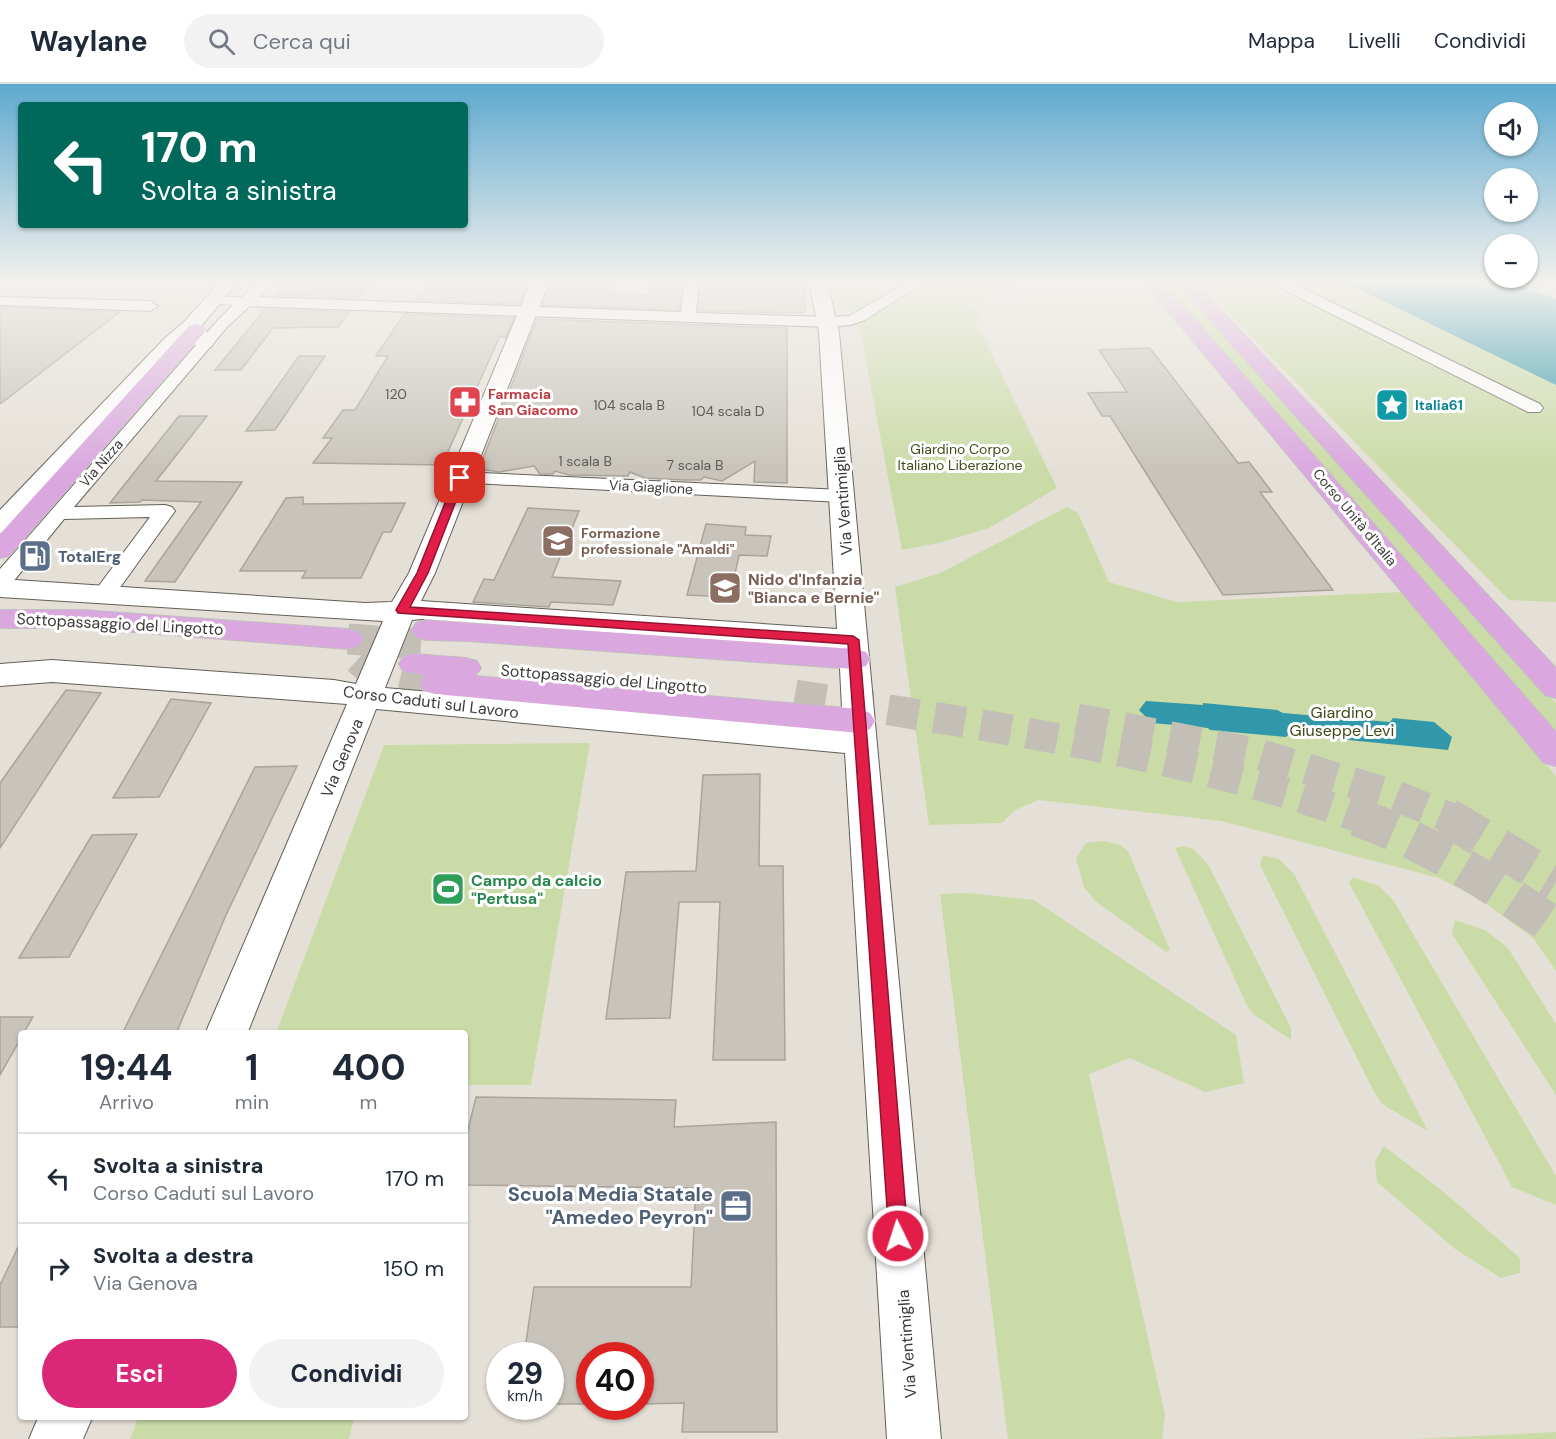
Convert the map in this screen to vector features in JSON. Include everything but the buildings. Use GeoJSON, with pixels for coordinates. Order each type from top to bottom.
{"type":"FeatureCollection","features":[{"type":"Feature","properties":{"kind":"main road"},"geometry":{"type":"LineString","coordinates":[[0,550],[186,345]]}},
{"type":"Feature","properties":{"kind":"main road","name":"Corso Unità d'Italia"},"geometry":{"type":"LineString","coordinates":[[1207,345],[1556,754]]}},
{"type":"Feature","properties":{"kind":"main road","name":"Corso Unità d'Italia"},"geometry":{"type":"LineString","coordinates":[[1243,345],[1556,687]]}},
{"type":"Feature","properties":{"kind":"main road","name":"Sottopassaggio del Lingotto"},"geometry":{"type":"LineString","coordinates":[[0,619],[83,620],[343,648],[69,637],[0,638]]}},
{"type":"Feature","properties":{"kind":"main road"},"geometry":{"type":"LineString","coordinates":[[424,655],[479,632],[854,650]]}},
{"type":"Feature","properties":{"kind":"main road"},"geometry":{"type":"LineString","coordinates":[[424,655],[860,731]]}},
{"type":"Feature","properties":{"kind":"main road","name":"Sottopassaggio del Lingotto"},"geometry":{"type":"LineString","coordinates":[[424,655],[795,685]]}},
{"type":"Feature","properties":{"kind":"street","name":"Via Nizza"},"geometry":{"type":"LineString","coordinates":[[0,525],[169,345]]}},
{"type":"Feature","properties":{"kind":"street","name":"Via Nizza"},"geometry":{"type":"LineString","coordinates":[[0,583],[58,513],[188,345]]}},
{"type":"Feature","properties":{"kind":"street","name":"Via Genova"},"geometry":{"type":"LineString","coordinates":[[228,1030],[402,610],[422,573],[514,345]]}},
{"type":"Feature","properties":{"kind":"street","name":"Via Ventimiglia"},"geometry":{"type":"LineString","coordinates":[[830,345],[914,1439]]}},
{"type":"Feature","properties":{"kind":"street"},"geometry":{"type":"LineString","coordinates":[[1407,345],[1534,408]]}},
{"type":"Feature","properties":{"kind":"street","name":"Via Giaglione"},"geometry":{"type":"LineString","coordinates":[[460,478],[842,496]]}},
{"type":"Feature","properties":{"kind":"street"},"geometry":{"type":"LineString","coordinates":[[58,513],[165,511],[103,596]]}},
{"type":"Feature","properties":{"kind":"street"},"geometry":{"type":"LineString","coordinates":[[0,588],[365,612],[402,610],[854,650]]}},
{"type":"Feature","properties":{"kind":"street","name":"Corso Caduti sul Lavoro"},"geometry":{"type":"LineString","coordinates":[[0,675],[52,671],[368,695],[394,700],[860,731]]}},
{"type":"Feature","properties":{"kind":"street"},"geometry":{"type":"LineString","coordinates":[[56,1439],[63,1420]]}},
{"type":"Feature","properties":{"kind":"green space","name":"Giardino Corpo Italiano Liberazione"},"geometry":{"type":"Polygon","coordinates":[[[863,345],[987,345],[1057,488],[989,528],[939,543],[902,550],[863,345]]]}},
{"type":"Feature","properties":{"kind":"green space"},"geometry":{"type":"Polygon","coordinates":[[[1215,345],[1235,345],[1556,703],[1556,739],[1215,345]]]}},
{"type":"Feature","properties":{"kind":"green space"},"geometry":{"type":"Polygon","coordinates":[[[1260,345],[1474,345],[1556,385],[1556,602],[1509,600],[1260,345]]]}},
{"type":"Feature","properties":{"kind":"green space","name":"Giardino Giuseppe Levi"},"geometry":{"type":"Polygon","coordinates":[[[1067,507],[1078,513],[1109,582],[1177,602],[1402,592],[1556,776],[1556,971],[1533,938],[1481,900],[1439,878],[1221,821],[1039,800],[1015,810],[1002,823],[929,825],[895,587],[940,573],[1067,507]]]}},
{"type":"Feature","properties":{"kind":"green space","name":"Campo da calcio \"Pertusa\""},"geometry":{"type":"Polygon","coordinates":[[[590,743],[531,1085],[468,1085],[468,1030],[277,1030],[384,745],[590,743]]]}},
{"type":"Feature","properties":{"kind":"green space"},"geometry":{"type":"Polygon","coordinates":[[[1103,841],[1120,845],[1128,851],[1170,950],[1166,952],[1095,901],[1084,887],[1076,858],[1086,843],[1103,841]]]}},
{"type":"Feature","properties":{"kind":"green space"},"geometry":{"type":"Polygon","coordinates":[[[1183,846],[1194,849],[1209,866],[1291,1028],[1291,1040],[1253,1014],[1248,1008],[1175,848],[1183,846]]]}},
{"type":"Feature","properties":{"kind":"green space"},"geometry":{"type":"Polygon","coordinates":[[[1263,855],[1279,859],[1294,874],[1428,1131],[1382,1104],[1374,1092],[1260,865],[1263,855]]]}},
{"type":"Feature","properties":{"kind":"green space"},"geometry":{"type":"Polygon","coordinates":[[[1353,877],[1379,886],[1393,900],[1556,1176],[1556,1205],[1512,1187],[1349,883],[1353,877]]]}},
{"type":"Feature","properties":{"kind":"green space"},"geometry":{"type":"Polygon","coordinates":[[[967,893],[1034,900],[1236,1035],[1244,1083],[1205,1092],[1130,1058],[1089,1074],[1165,1415],[1162,1439],[1008,1439],[940,894],[967,893]]]}},
{"type":"Feature","properties":{"kind":"green space"},"geometry":{"type":"Polygon","coordinates":[[[1455,920],[1485,930],[1508,948],[1556,1024],[1556,1095],[1452,934],[1455,920]]]}},
{"type":"Feature","properties":{"kind":"green space"},"geometry":{"type":"Polygon","coordinates":[[[1384,1146],[1445,1193],[1520,1258],[1520,1273],[1501,1278],[1455,1249],[1377,1182],[1375,1161],[1384,1146]]]}},
{"type":"Feature","properties":{"kind":"green space"},"geometry":{"type":"Polygon","coordinates":[[[137,1420],[354,1420],[349,1439],[130,1439],[137,1420]]]}},
{"type":"Feature","properties":{"kind":"green space"},"geometry":{"type":"Polygon","coordinates":[[[1556,1432],[1556,1439],[1414,1439],[1556,1432]]]}},
{"type":"Feature","properties":{"kind":"water"},"geometry":{"type":"Polygon","coordinates":[[[1474,345],[1556,345],[1556,385],[1474,345]]]}},
{"type":"Feature","properties":{"kind":"water"},"geometry":{"type":"Polygon","coordinates":[[[1146,701],[1203,705],[1203,703],[1277,710],[1283,713],[1390,722],[1393,718],[1434,722],[1452,737],[1448,750],[1289,734],[1286,737],[1210,730],[1152,723],[1139,710],[1146,701]]]}},
{"type":"Feature","properties":{"kind":"tunnel"},"geometry":{"type":"LineString","coordinates":[[348,639],[421,644]]}},
{"type":"Feature","properties":{"kind":"tunnel"},"geometry":{"type":"LineString","coordinates":[[358,659],[368,668],[435,683]]}},
{"type":"Feature","properties":{"kind":"tunnel"},"geometry":{"type":"LineString","coordinates":[[795,695],[1010,730],[1152,758],[1292,795],[1361,818]]}},
{"type":"Feature","properties":{"kind":"tunnel"},"geometry":{"type":"LineString","coordinates":[[1077,719],[1255,753],[1396,796],[1450,818]]}},
{"type":"Feature","properties":{"kind":"tunnel"},"geometry":{"type":"LineString","coordinates":[[1357,817],[1384,827],[1435,852],[1509,896],[1556,928]]}},
{"type":"Feature","properties":{"kind":"tunnel"},"geometry":{"type":"LineString","coordinates":[[1447,817],[1556,882]]}},
{"type":"Feature","properties":{"kind":"place","name":"Farmacia San Giacomo"},"geometry":{"type":"Point","coordinates":[465,402]}},
{"type":"Feature","properties":{"kind":"place","name":"Italia61"},"geometry":{"type":"Point","coordinates":[1392,405]}},
{"type":"Feature","properties":{"kind":"place","name":"Formazione professionale \"Amaldi\""},"geometry":{"type":"Point","coordinates":[558,541]}},
{"type":"Feature","properties":{"kind":"place","name":"TotalErg"},"geometry":{"type":"Point","coordinates":[35,556]}},
{"type":"Feature","properties":{"kind":"place","name":"Nido d'Infanzia \"Bianca e Bernie\""},"geometry":{"type":"Point","coordinates":[725,588]}},
{"type":"Feature","properties":{"kind":"place","name":"Campo da calcio \"Pertusa\""},"geometry":{"type":"Point","coordinates":[448,889]}},
{"type":"Feature","properties":{"kind":"place","name":"Scuola Media Statale \"Amedeo Peyron\""},"geometry":{"type":"Point","coordinates":[736,1206]}},
{"type":"Feature","properties":{"kind":"route"},"geometry":{"type":"LineString","coordinates":[[460,478],[422,573],[402,610],[853,640],[898,1236]]}}]}
